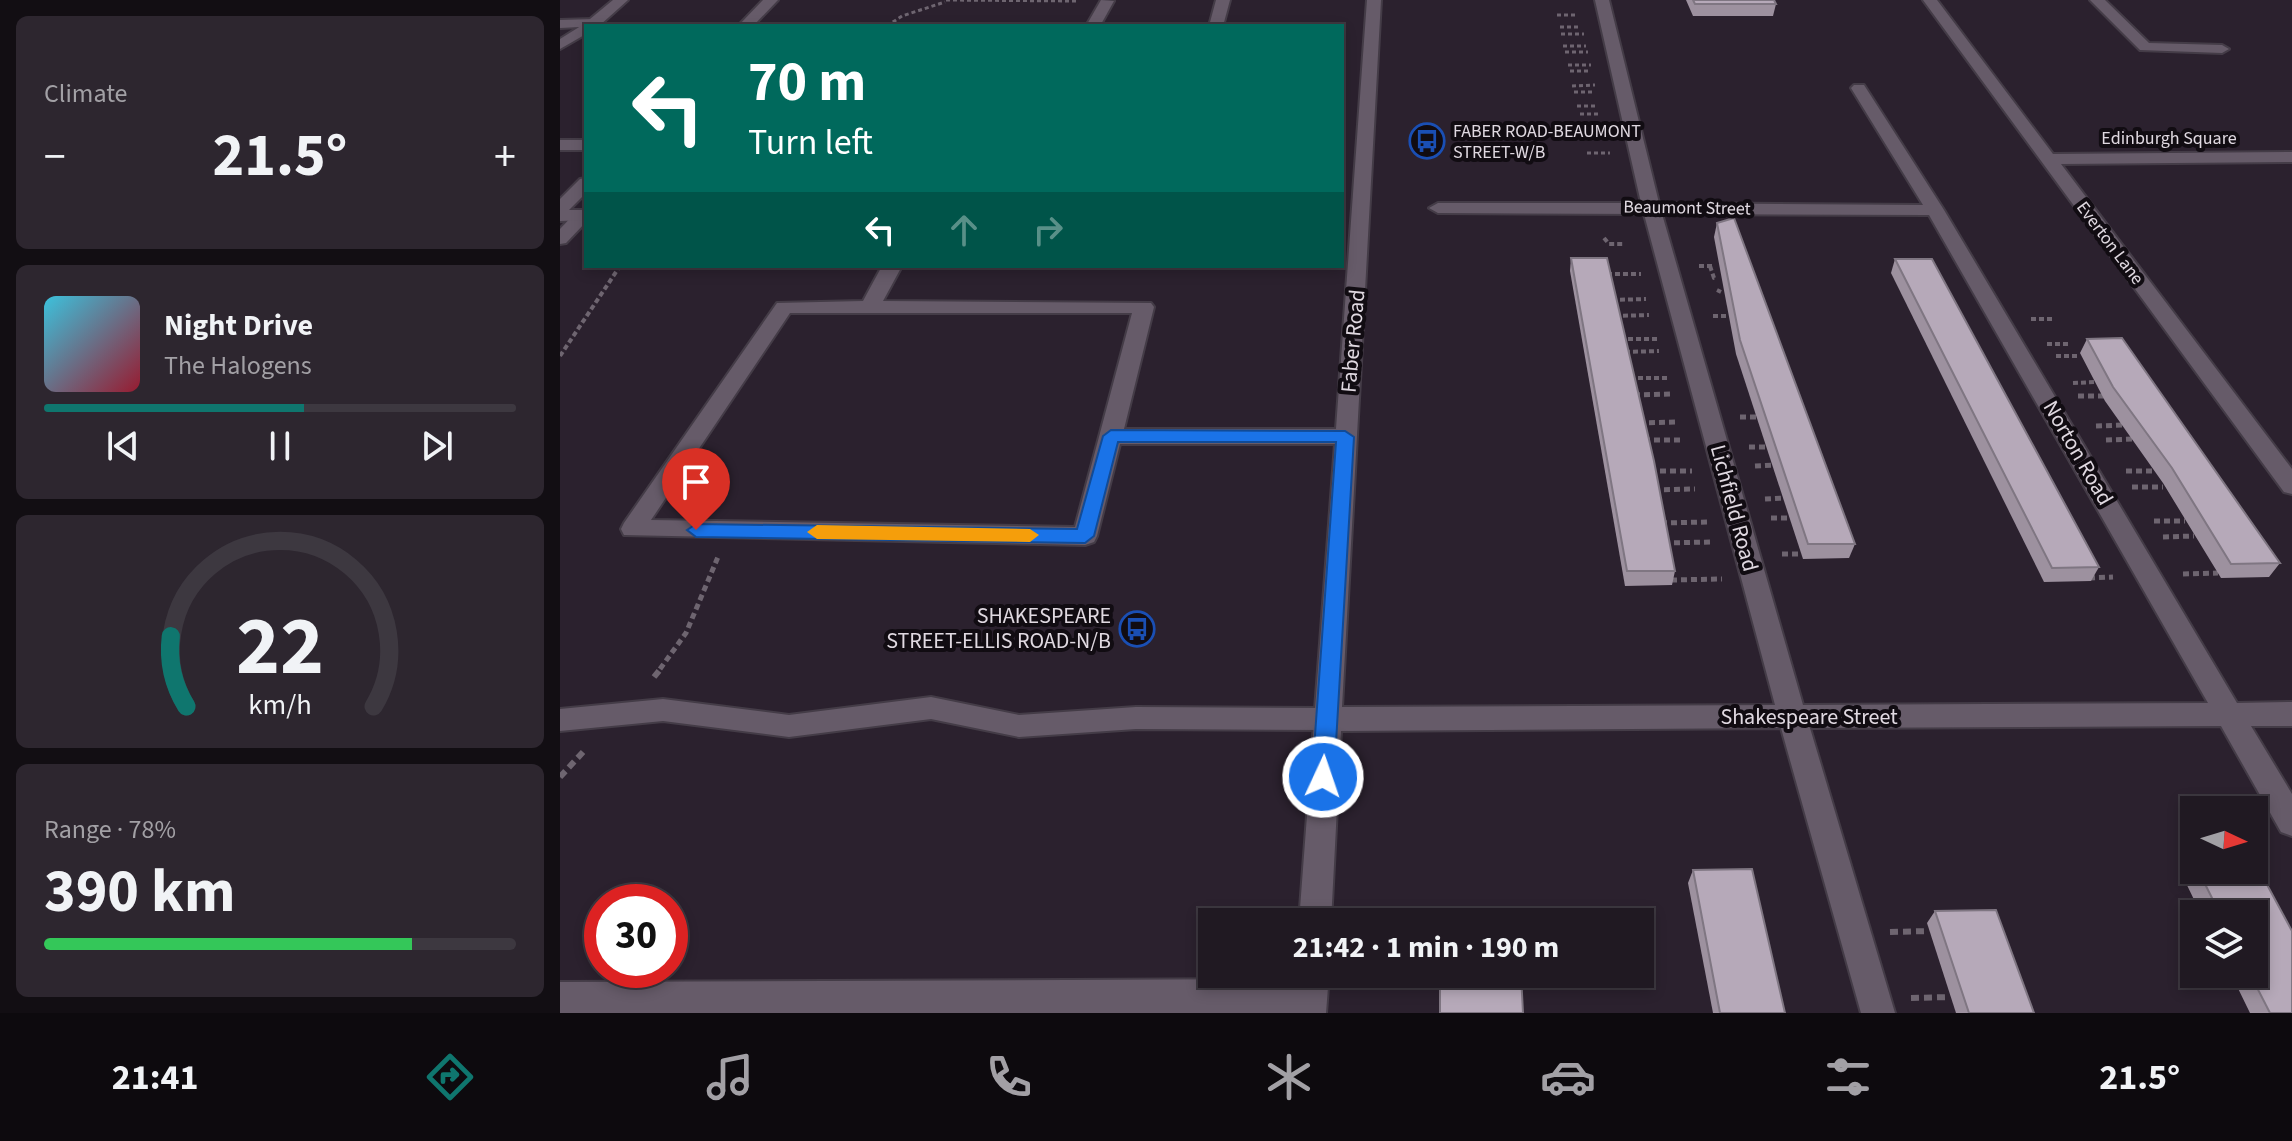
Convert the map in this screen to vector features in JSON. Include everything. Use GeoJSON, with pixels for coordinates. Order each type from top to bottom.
{"type":"FeatureCollection","features":[{"type":"Feature","properties":{"kind":"street"},"geometry":{"type":"LineString","coordinates":[[592,24],[621,0]]}},
{"type":"Feature","properties":{"kind":"street"},"geometry":{"type":"LineString","coordinates":[[747,24],[771,0]]}},
{"type":"Feature","properties":{"kind":"street"},"geometry":{"type":"LineString","coordinates":[[1217,24],[1223,0]]}},
{"type":"Feature","properties":{"kind":"street","name":"Faber Road"},"geometry":{"type":"LineString","coordinates":[[1316,908],[1345,437],[1353,212],[1374,0]]}},
{"type":"Feature","properties":{"kind":"street","name":"Lichfield Road"},"geometry":{"type":"LineString","coordinates":[[1602,0],[1651,208],[1792,717],[1878,1013]]}},
{"type":"Feature","properties":{"kind":"street","name":"Everton Lane"},"geometry":{"type":"LineString","coordinates":[[1930,0],[2292,486]]}},
{"type":"Feature","properties":{"kind":"street"},"geometry":{"type":"LineString","coordinates":[[2097,0],[2145,47],[2222,49]]}},
{"type":"Feature","properties":{"kind":"street"},"geometry":{"type":"LineString","coordinates":[[1094,24],[1107,1]]}},
{"type":"Feature","properties":{"kind":"street"},"geometry":{"type":"LineString","coordinates":[[560,45],[584,30]]}},
{"type":"Feature","properties":{"kind":"street","name":"Norton Road"},"geometry":{"type":"LineString","coordinates":[[1859,88],[1935,210],[2292,822]]}},
{"type":"Feature","properties":{"kind":"street"},"geometry":{"type":"LineString","coordinates":[[560,145],[584,145]]}},
{"type":"Feature","properties":{"kind":"street","name":"Edinburgh Square"},"geometry":{"type":"LineString","coordinates":[[2047,159],[2292,157]]}},
{"type":"Feature","properties":{"kind":"street"},"geometry":{"type":"LineString","coordinates":[[560,209],[584,185]]}},
{"type":"Feature","properties":{"kind":"street","name":"Beaumont Street"},"geometry":{"type":"LineString","coordinates":[[1438,208],[1935,210]]}},
{"type":"Feature","properties":{"kind":"street"},"geometry":{"type":"LineString","coordinates":[[560,216],[584,215]]}},
{"type":"Feature","properties":{"kind":"street"},"geometry":{"type":"LineString","coordinates":[[869,308],[891,268]]}},
{"type":"Feature","properties":{"kind":"street"},"geometry":{"type":"LineString","coordinates":[[784,307],[869,308],[1144,307],[1085,536],[633,529],[784,307]]}},
{"type":"Feature","properties":{"kind":"street"},"geometry":{"type":"LineString","coordinates":[[1111,436],[1345,437]]}},
{"type":"Feature","properties":{"kind":"street","name":"Shakespeare Street"},"geometry":{"type":"LineString","coordinates":[[1326,719],[2292,714]]}},
{"type":"Feature","properties":{"kind":"street"},"geometry":{"type":"LineString","coordinates":[[560,999],[1082,1006],[1310,994]]}},
{"type":"Feature","properties":{"kind":"lane"},"geometry":{"type":"LineString","coordinates":[[560,24],[584,26]]}},
{"type":"Feature","properties":{"kind":"lane"},"geometry":{"type":"LineString","coordinates":[[560,239],[584,215]]}},
{"type":"Feature","properties":{"kind":"lane"},"geometry":{"type":"LineString","coordinates":[[560,720],[663,710],[789,726],[931,708],[1019,726],[1136,718],[1326,719]]}},
{"type":"Feature","properties":{"kind":"path"},"geometry":{"type":"LineString","coordinates":[[890,24],[902,16],[947,0],[1107,1]]}},
{"type":"Feature","properties":{"kind":"path"},"geometry":{"type":"LineString","coordinates":[[1603,238],[1607,238],[1609,244],[1625,244]]}},
{"type":"Feature","properties":{"kind":"path"},"geometry":{"type":"LineString","coordinates":[[1710,266],[1714,278],[1717,278]]}},
{"type":"Feature","properties":{"kind":"path"},"geometry":{"type":"LineString","coordinates":[[560,356],[619,268]]}},
{"type":"Feature","properties":{"kind":"path"},"geometry":{"type":"LineString","coordinates":[[1649,471],[1726,479]]}},
{"type":"Feature","properties":{"kind":"path"},"geometry":{"type":"LineString","coordinates":[[1653,490],[1726,479]]}},
{"type":"Feature","properties":{"kind":"path"},"geometry":{"type":"LineString","coordinates":[[1660,523],[1740,532]]}},
{"type":"Feature","properties":{"kind":"path"},"geometry":{"type":"LineString","coordinates":[[560,777],[663,668],[686,633],[728,531]]}},
{"type":"Feature","properties":{"kind":"path"},"geometry":{"type":"LineString","coordinates":[[1663,543],[1740,532]]}},
{"type":"Feature","properties":{"kind":"path"},"geometry":{"type":"LineString","coordinates":[[1671,580],[1753,578]]}},
{"type":"Feature","properties":{"kind":"building"},"geometry":{"type":"Polygon","coordinates":[[[1693,0],[1774,0],[1776,4],[1695,4],[1693,0]]]}},
{"type":"Feature","properties":{"kind":"building"},"geometry":{"type":"Polygon","coordinates":[[[1734,218],[1855,544],[1808,544],[1740,340],[1717,223],[1734,218]]]}},
{"type":"Feature","properties":{"kind":"building"},"geometry":{"type":"Polygon","coordinates":[[[1571,258],[1607,258],[1654,461],[1675,571],[1627,571],[1571,258]]]}},
{"type":"Feature","properties":{"kind":"building"},"geometry":{"type":"Polygon","coordinates":[[[1895,259],[1932,259],[2099,567],[2052,568],[1895,259]]]}},
{"type":"Feature","properties":{"kind":"building"},"geometry":{"type":"Polygon","coordinates":[[[2122,338],[2280,563],[2231,564],[2172,468],[2113,387],[2087,339],[2122,338]]]}},
{"type":"Feature","properties":{"kind":"building"},"geometry":{"type":"Polygon","coordinates":[[[1752,869],[1785,1013],[1720,1013],[1693,870],[1752,869]]]}},
{"type":"Feature","properties":{"kind":"building"},"geometry":{"type":"Polygon","coordinates":[[[2205,884],[2267,884],[2292,931],[2292,1013],[2270,1013],[2257,988],[2268,988],[2268,900],[2213,900],[2205,884]]]}},
{"type":"Feature","properties":{"kind":"building"},"geometry":{"type":"Polygon","coordinates":[[[1996,910],[2034,1013],[1969,1013],[1935,911],[1996,910]]]}},
{"type":"Feature","properties":{"kind":"building"},"geometry":{"type":"Polygon","coordinates":[[[1440,988],[1522,988],[1523,1013],[1440,1013],[1440,988]]]}},
{"type":"Feature","properties":{"kind":"slow traffic"},"geometry":{"type":"LineString","coordinates":[[817,532],[1030,535]]}},
{"type":"Feature","properties":{"kind":"place","name":"FABER ROAD-BEAUMONT STREET-W/B"},"geometry":{"type":"Point","coordinates":[1427,141]}},
{"type":"Feature","properties":{"kind":"place","name":"SHAKESPEARE STREET-ELLIS ROAD-N/B"},"geometry":{"type":"Point","coordinates":[1137,629]}},
{"type":"Feature","properties":{"kind":"route"},"geometry":{"type":"LineString","coordinates":[[696,530],[1085,536],[1111,436],[1345,437],[1323,777]]}}]}
